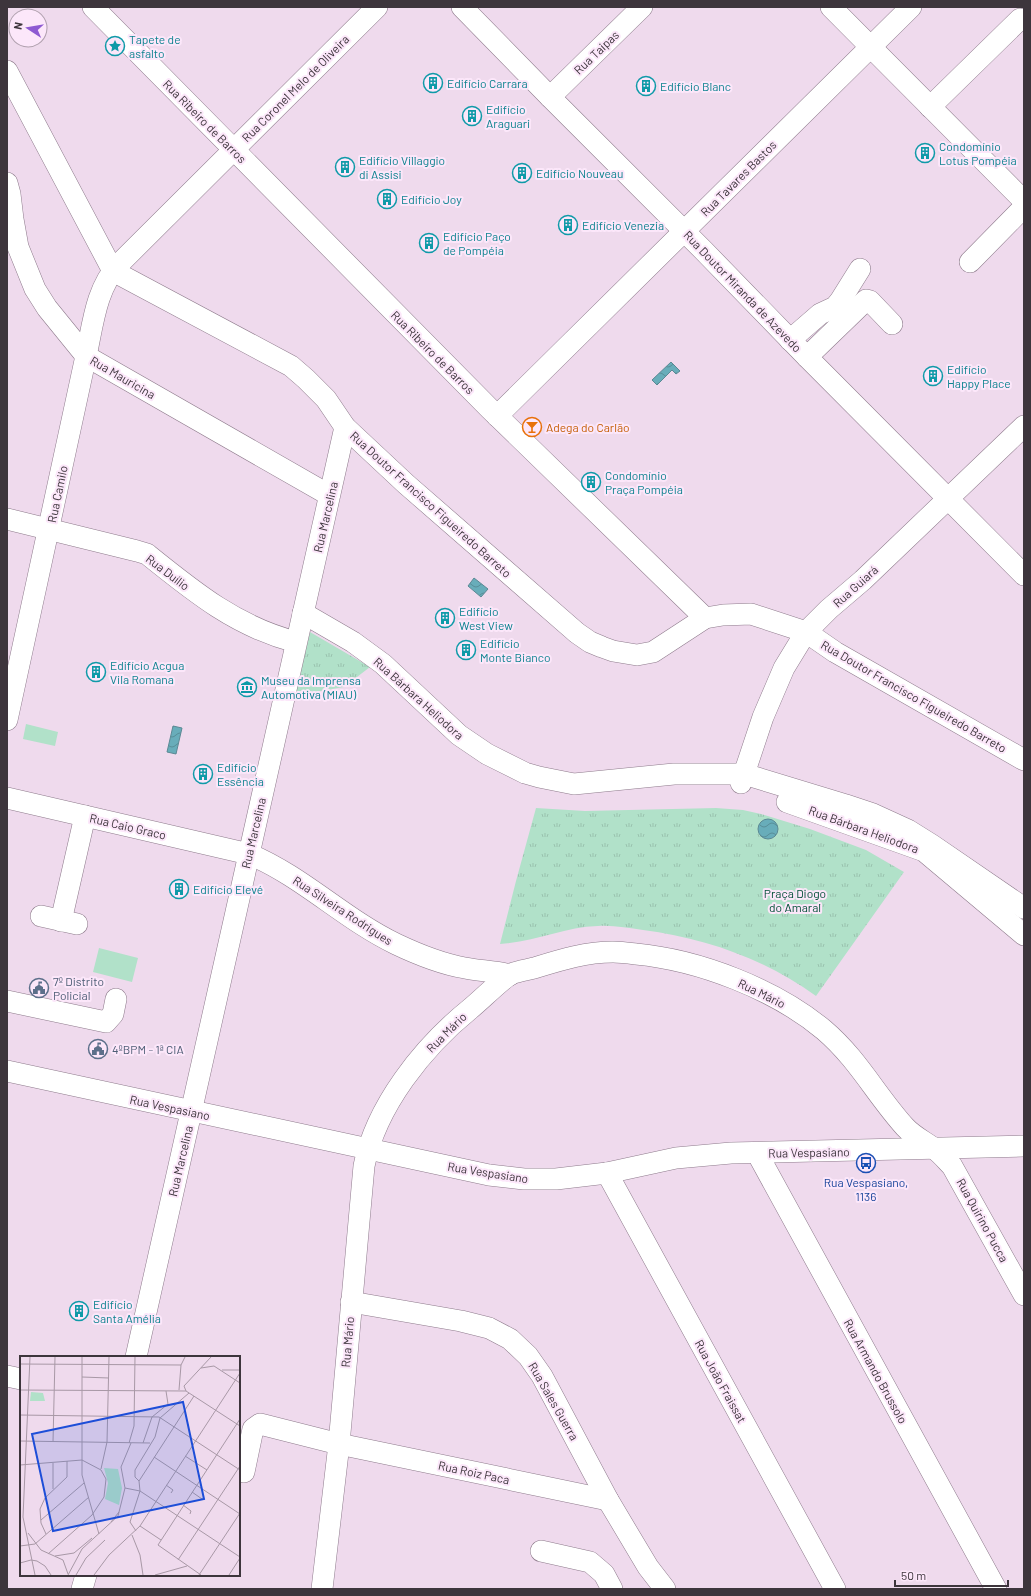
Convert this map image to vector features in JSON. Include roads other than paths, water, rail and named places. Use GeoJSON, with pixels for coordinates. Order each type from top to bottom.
{"type":"FeatureCollection","features":[{"type":"Feature","properties":{"kind":"street","name":"Rua Ribeiro de Barros"},"geometry":{"type":"LineString","coordinates":[[93,7],[498,416],[705,618]]}},
{"type":"Feature","properties":{"kind":"street","name":"Rua Coronel Melo de Oliveira"},"geometry":{"type":"LineString","coordinates":[[113,270],[377,7]]}},
{"type":"Feature","properties":{"kind":"street","name":"Rua Doutor Miranda de Azevedo"},"geometry":{"type":"LineString","coordinates":[[462,7],[1024,575]]}},
{"type":"Feature","properties":{"kind":"street","name":"Rua Taipas"},"geometry":{"type":"LineString","coordinates":[[550,97],[642,7]]}},
{"type":"Feature","properties":{"kind":"street"},"geometry":{"type":"LineString","coordinates":[[831,7],[1024,201]]}},
{"type":"Feature","properties":{"kind":"street","name":"Rua Tavares Bastos"},"geometry":{"type":"LineString","coordinates":[[498,416],[911,7]]}},
{"type":"Feature","properties":{"kind":"street"},"geometry":{"type":"LineString","coordinates":[[930,107],[1020,19]]}},
{"type":"Feature","properties":{"kind":"street"},"geometry":{"type":"LineString","coordinates":[[7,71],[113,270]]}},
{"type":"Feature","properties":{"kind":"street","name":"Rua Mauricina"},"geometry":{"type":"LineString","coordinates":[[7,183],[18,247],[35,289],[47,308],[86,356],[329,495]]}},
{"type":"Feature","properties":{"kind":"street"},"geometry":{"type":"LineString","coordinates":[[970,262],[1024,207]]}},
{"type":"Feature","properties":{"kind":"street"},"geometry":{"type":"LineString","coordinates":[[790,340],[820,314],[835,307],[860,269]]}},
{"type":"Feature","properties":{"kind":"street","name":"Rua Camilo"},"geometry":{"type":"LineString","coordinates":[[7,720],[99,297],[113,270]]}},
{"type":"Feature","properties":{"kind":"street","name":"Rua Doutor Francisco Figueiredo Barreto"},"geometry":{"type":"LineString","coordinates":[[113,270],[291,366],[306,378],[326,399],[345,427],[406,484],[577,633],[590,642],[613,651],[637,655],[653,652],[705,618]]}},
{"type":"Feature","properties":{"kind":"street"},"geometry":{"type":"LineString","coordinates":[[807,357],[864,301],[870,301],[892,324]]}},
{"type":"Feature","properties":{"kind":"street","name":"Rua Guiará"},"geometry":{"type":"LineString","coordinates":[[738,777],[784,668],[806,632],[829,609],[863,580],[1024,426]]}},
{"type":"Feature","properties":{"kind":"street","name":"Rua Marcelina"},"geometry":{"type":"LineString","coordinates":[[136,1356],[345,427]]}},
{"type":"Feature","properties":{"kind":"street","name":"Rua Duílio"},"geometry":{"type":"LineString","coordinates":[[7,519],[137,550],[147,554],[226,613],[249,626],[296,642]]}},
{"type":"Feature","properties":{"kind":"street","name":"Rua Bárbara Heliodora"},"geometry":{"type":"LineString","coordinates":[[303,613],[353,642],[383,664],[459,735],[486,754],[525,773],[574,784],[674,774],[738,777],[846,805],[873,814],[908,830],[1024,908]]}},
{"type":"Feature","properties":{"kind":"street"},"geometry":{"type":"LineString","coordinates":[[705,618],[723,615],[751,614],[806,632]]}},
{"type":"Feature","properties":{"kind":"street","name":"Rua Doutor Francisco Figueiredo Barreto"},"geometry":{"type":"LineString","coordinates":[[806,632],[835,652],[1024,760]]}},
{"type":"Feature","properties":{"kind":"street","name":"Rua Bárbara Heliodora"},"geometry":{"type":"LineString","coordinates":[[738,777],[754,790],[924,851],[1024,934]]}},
{"type":"Feature","properties":{"kind":"street","name":"Rua Caio Graco"},"geometry":{"type":"LineString","coordinates":[[7,798],[248,854]]}},
{"type":"Feature","properties":{"kind":"street"},"geometry":{"type":"LineString","coordinates":[[41,916],[69,923],[85,816]]}},
{"type":"Feature","properties":{"kind":"street","name":"Rua Silveira Rodrigues"},"geometry":{"type":"LineString","coordinates":[[248,854],[265,861],[282,871],[362,924],[396,944],[423,955],[463,968],[498,971],[510,975]]}},
{"type":"Feature","properties":{"kind":"street","name":"Rua Mário"},"geometry":{"type":"LineString","coordinates":[[322,1589],[339,1444],[351,1302],[364,1166],[367,1149],[382,1115],[403,1081],[419,1060],[448,1027],[510,975],[569,957],[613,952],[672,960],[728,976],[791,1007],[822,1029],[841,1045],[861,1068],[893,1114],[907,1130],[935,1149]]}},
{"type":"Feature","properties":{"kind":"street"},"geometry":{"type":"LineString","coordinates":[[7,1001],[106,1022],[113,1014],[116,999]]}},
{"type":"Feature","properties":{"kind":"street","name":"Rua Vespasiano"},"geometry":{"type":"LineString","coordinates":[[7,1071],[191,1112],[489,1175],[524,1179],[556,1179],[607,1173],[676,1158],[731,1153],[1024,1146]]}},
{"type":"Feature","properties":{"kind":"street","name":"Rua Quirino Pucca"},"geometry":{"type":"LineString","coordinates":[[935,1149],[952,1166],[959,1176],[1024,1295]]}},
{"type":"Feature","properties":{"kind":"street","name":"Rua Armando Brussolo"},"geometry":{"type":"LineString","coordinates":[[757,1153],[996,1589]]}},
{"type":"Feature","properties":{"kind":"street","name":"Rua João Fraissat"},"geometry":{"type":"LineString","coordinates":[[607,1173],[835,1589]]}},
{"type":"Feature","properties":{"kind":"street","name":"Rua Sales Guerra"},"geometry":{"type":"LineString","coordinates":[[351,1302],[461,1321],[489,1328],[510,1339],[528,1356],[542,1376],[608,1500],[648,1567],[665,1589]]}},
{"type":"Feature","properties":{"kind":"street"},"geometry":{"type":"LineString","coordinates":[[7,1376],[20,1380]]}},
{"type":"Feature","properties":{"kind":"street","name":"Rua Roiz Paca"},"geometry":{"type":"LineString","coordinates":[[244,1472],[254,1429],[260,1424],[339,1444],[608,1500]]}},
{"type":"Feature","properties":{"kind":"street"},"geometry":{"type":"LineString","coordinates":[[541,1551],[590,1562],[604,1574],[612,1589]]}},
{"type":"Feature","properties":{"kind":"street"},"geometry":{"type":"LineString","coordinates":[[82,1589],[86,1576]]}},
{"type":"Feature","properties":{"kind":"water"},"geometry":{"type":"Polygon","coordinates":[[[671,362],[680,371],[676,374],[672,370],[657,385],[652,380],[671,362]]]}},
{"type":"Feature","properties":{"kind":"water"},"geometry":{"type":"Polygon","coordinates":[[[474,578],[488,589],[481,597],[468,586],[474,578]]]}},
{"type":"Feature","properties":{"kind":"water"},"geometry":{"type":"Polygon","coordinates":[[[173,726],[182,728],[176,754],[167,752],[173,726]]]}},
{"type":"Feature","properties":{"kind":"water"},"geometry":{"type":"Polygon","coordinates":[[[768,819],[775,822],[778,829],[775,836],[768,839],[761,836],[758,829],[761,822],[768,819]]]}},
{"type":"Feature","properties":{"kind":"place","name":"Tapete de asfalto"},"geometry":{"type":"Point","coordinates":[115,46]}},
{"type":"Feature","properties":{"kind":"place","name":"Edifício Carrara"},"geometry":{"type":"Point","coordinates":[433,83]}},
{"type":"Feature","properties":{"kind":"place","name":"Edifício Blanc"},"geometry":{"type":"Point","coordinates":[646,86]}},
{"type":"Feature","properties":{"kind":"place","name":"Edifício Araguari"},"geometry":{"type":"Point","coordinates":[472,116]}},
{"type":"Feature","properties":{"kind":"place","name":"Condomínio Lotus Pompéia"},"geometry":{"type":"Point","coordinates":[925,153]}},
{"type":"Feature","properties":{"kind":"place","name":"Edifício Villaggio di Assisi"},"geometry":{"type":"Point","coordinates":[345,167]}},
{"type":"Feature","properties":{"kind":"place","name":"Edifício Nouveau"},"geometry":{"type":"Point","coordinates":[522,173]}},
{"type":"Feature","properties":{"kind":"place","name":"Edifício Joy"},"geometry":{"type":"Point","coordinates":[387,199]}},
{"type":"Feature","properties":{"kind":"place","name":"Edifício Venezia"},"geometry":{"type":"Point","coordinates":[568,225]}},
{"type":"Feature","properties":{"kind":"place","name":"Edifício Paço de Pompéia"},"geometry":{"type":"Point","coordinates":[429,243]}},
{"type":"Feature","properties":{"kind":"place","name":"Edifício Happy Place"},"geometry":{"type":"Point","coordinates":[933,376]}},
{"type":"Feature","properties":{"kind":"place","name":"Adega do Carlão"},"geometry":{"type":"Point","coordinates":[532,427]}},
{"type":"Feature","properties":{"kind":"place","name":"Condomínio Praça Pompéia"},"geometry":{"type":"Point","coordinates":[591,482]}},
{"type":"Feature","properties":{"kind":"place","name":"Edifício West View"},"geometry":{"type":"Point","coordinates":[445,618]}},
{"type":"Feature","properties":{"kind":"place","name":"Edifício Monte Bianco"},"geometry":{"type":"Point","coordinates":[466,650]}},
{"type":"Feature","properties":{"kind":"place","name":"Edifício Acgua Vila Romana"},"geometry":{"type":"Point","coordinates":[96,672]}},
{"type":"Feature","properties":{"kind":"place","name":"Museu da Imprensa Automotiva (MIAU)"},"geometry":{"type":"Point","coordinates":[247,687]}},
{"type":"Feature","properties":{"kind":"place","name":"Edifício Essência"},"geometry":{"type":"Point","coordinates":[203,774]}},
{"type":"Feature","properties":{"kind":"place","name":"Edifício Elevé"},"geometry":{"type":"Point","coordinates":[179,889]}},
{"type":"Feature","properties":{"kind":"place","name":"7º Distrito Policial"},"geometry":{"type":"Point","coordinates":[39,988]}},
{"type":"Feature","properties":{"kind":"place","name":"4ºBPM - 1ª CIA"},"geometry":{"type":"Point","coordinates":[98,1049]}},
{"type":"Feature","properties":{"kind":"place","name":"Rua Vespasiano, 1136"},"geometry":{"type":"Point","coordinates":[866,1163]}},
{"type":"Feature","properties":{"kind":"place","name":"Edifício Santa Amélia"},"geometry":{"type":"Point","coordinates":[79,1311]}},
{"type":"Feature","properties":{"kind":"park label","name":"Praça Diogo do Amaral"},"geometry":{"type":"Point","coordinates":[795,900]}}]}
